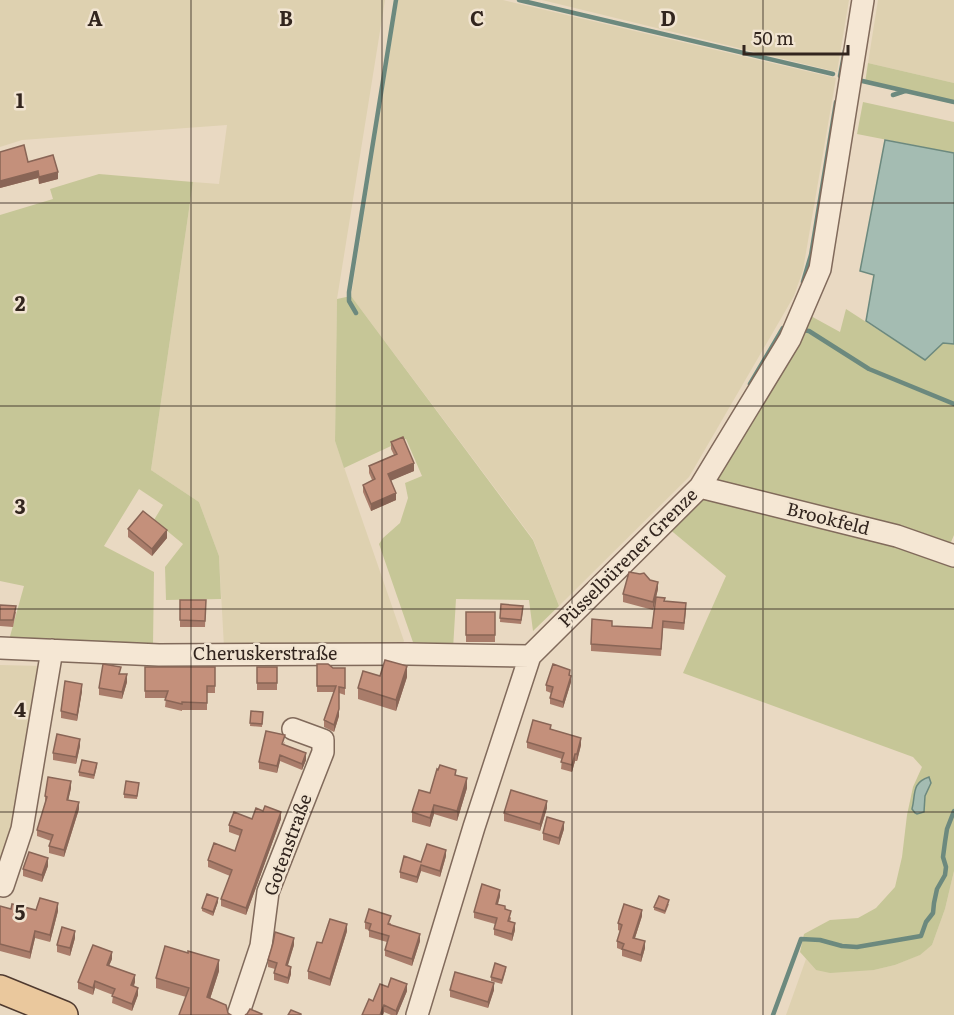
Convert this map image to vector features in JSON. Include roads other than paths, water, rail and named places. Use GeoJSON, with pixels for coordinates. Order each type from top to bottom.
{"type":"FeatureCollection","features":[{"type":"Feature","properties":{"kind":"main road"},"geometry":{"type":"LineString","coordinates":[[0,989],[64,1015]]}},
{"type":"Feature","properties":{"kind":"street","name":"Püsselbürener Grenze"},"geometry":{"type":"LineString","coordinates":[[417,1015],[474,827],[530,656],[700,487],[790,339],[820,269],[863,0]]}},
{"type":"Feature","properties":{"kind":"street","name":"Brookfeld"},"geometry":{"type":"LineString","coordinates":[[700,487],[897,536],[954,556]]}},
{"type":"Feature","properties":{"kind":"street","name":"Cheruskerstraße"},"geometry":{"type":"LineString","coordinates":[[0,648],[159,655],[530,656]]}},
{"type":"Feature","properties":{"kind":"street"},"geometry":{"type":"LineString","coordinates":[[3,886],[22,829],[52,650]]}},
{"type":"Feature","properties":{"kind":"street","name":"Gotenstraße"},"geometry":{"type":"LineString","coordinates":[[238,1015],[261,946],[268,892],[323,752],[322,740],[293,729]]}},
{"type":"Feature","properties":{"kind":"waterway"},"geometry":{"type":"LineString","coordinates":[[356,313],[349,301],[349,292],[396,0]]}},
{"type":"Feature","properties":{"kind":"waterway"},"geometry":{"type":"LineString","coordinates":[[519,0],[833,74]]}},
{"type":"Feature","properties":{"kind":"waterway"},"geometry":{"type":"LineString","coordinates":[[840,76],[845,50]]}},
{"type":"Feature","properties":{"kind":"waterway"},"geometry":{"type":"LineString","coordinates":[[858,80],[954,102]]}},
{"type":"Feature","properties":{"kind":"waterway"},"geometry":{"type":"LineString","coordinates":[[893,95],[905,91]]}},
{"type":"Feature","properties":{"kind":"waterway"},"geometry":{"type":"LineString","coordinates":[[803,282],[811,255],[836,102]]}},
{"type":"Feature","properties":{"kind":"waterway"},"geometry":{"type":"LineString","coordinates":[[750,384],[783,328]]}},
{"type":"Feature","properties":{"kind":"waterway"},"geometry":{"type":"LineString","coordinates":[[802,330],[809,331],[869,369],[954,404]]}},
{"type":"Feature","properties":{"kind":"waterway"},"geometry":{"type":"LineString","coordinates":[[773,1015],[801,939],[857,947],[921,936],[926,922],[933,913],[937,889],[945,875],[946,867],[943,857],[945,842],[954,811]]}}]}
